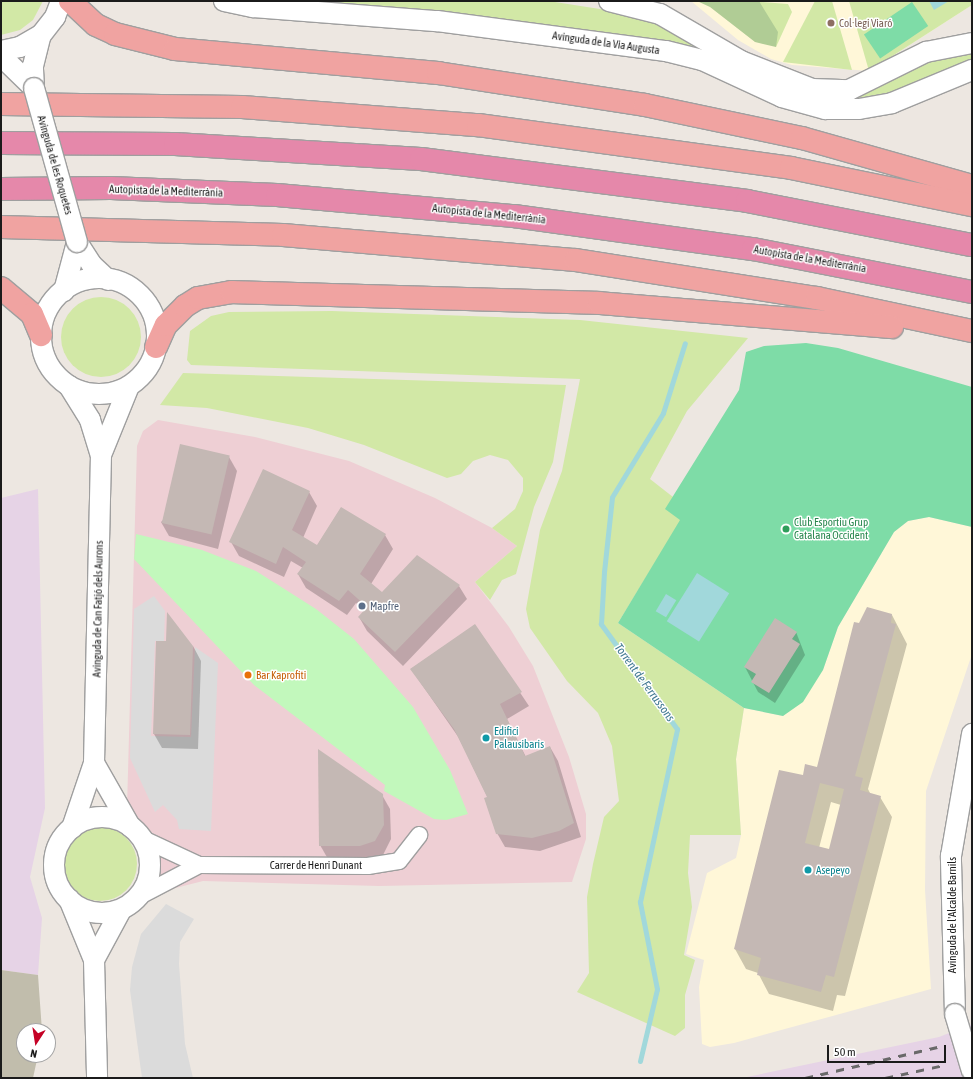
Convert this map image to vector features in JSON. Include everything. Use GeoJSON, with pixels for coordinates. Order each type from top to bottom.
{"type":"FeatureCollection","features":[{"type":"Feature","properties":{"kind":"highway"},"geometry":{"type":"LineString","coordinates":[[70,1],[96,25],[114,34],[175,49],[438,73],[645,105],[802,138],[972,186]]}},
{"type":"Feature","properties":{"kind":"highway"},"geometry":{"type":"LineString","coordinates":[[1,104],[242,107],[478,125],[791,168],[972,205]]}},
{"type":"Feature","properties":{"kind":"highway"},"geometry":{"type":"LineString","coordinates":[[1,143],[175,144],[421,159],[747,201],[972,245]]}},
{"type":"Feature","properties":{"kind":"highway","name":"Autopista de la Mediterrània"},"geometry":{"type":"LineString","coordinates":[[1,189],[111,188],[277,195],[514,216],[702,240],[972,292]]}},
{"type":"Feature","properties":{"kind":"highway"},"geometry":{"type":"LineString","coordinates":[[1,227],[283,235],[576,260],[817,298],[972,331]]}},
{"type":"Feature","properties":{"kind":"highway"},"geometry":{"type":"LineString","coordinates":[[1,288],[32,314],[41,335]]}},
{"type":"Feature","properties":{"kind":"highway"},"geometry":{"type":"LineString","coordinates":[[156,347],[170,320],[198,298],[254,291],[599,302],[859,323],[972,343]]}},
{"type":"Feature","properties":{"kind":"street"},"geometry":{"type":"LineString","coordinates":[[1,51],[20,47],[41,35],[55,17],[61,1]]}},
{"type":"Feature","properties":{"kind":"street","name":"Avinguda de la Via Augusta"},"geometry":{"type":"LineString","coordinates":[[224,1],[253,7],[437,21],[666,51],[702,60],[782,97],[825,109],[860,109],[892,103],[972,70]]}},
{"type":"Feature","properties":{"kind":"street"},"geometry":{"type":"LineString","coordinates":[[609,1],[660,14],[741,61],[812,89],[849,90],[926,52],[972,42]]}},
{"type":"Feature","properties":{"kind":"street","name":"Avinguda de les Roquetes"},"geometry":{"type":"LineString","coordinates":[[41,35],[33,66],[34,88],[77,242],[92,265],[108,280]]}},
{"type":"Feature","properties":{"kind":"street"},"geometry":{"type":"LineString","coordinates":[[1,56],[34,88]]}},
{"type":"Feature","properties":{"kind":"street"},"geometry":{"type":"LineString","coordinates":[[64,291],[77,242]]}},
{"type":"Feature","properties":{"kind":"street"},"geometry":{"type":"LineString","coordinates":[[108,280],[133,290],[148,306],[156,326],[156,347],[145,371],[129,386],[102,394],[69,386],[48,364],[41,335],[46,313],[64,291],[81,282],[108,280]]}},
{"type":"Feature","properties":{"kind":"street","name":"Avinguda de Can Fatjó dels Aurons"},"geometry":{"type":"LineString","coordinates":[[69,386],[90,420],[102,456]]}},
{"type":"Feature","properties":{"kind":"street","name":"Avinguda de Can Fatjó dels Aurons"},"geometry":{"type":"LineString","coordinates":[[72,828],[94,764],[102,456],[129,386]]}},
{"type":"Feature","properties":{"kind":"street","name":"Avinguda de l'Alcalde Barnils"},"geometry":{"type":"LineString","coordinates":[[972,734],[951,856],[955,1014],[972,1071]]}},
{"type":"Feature","properties":{"kind":"street"},"geometry":{"type":"LineString","coordinates":[[94,764],[136,832],[150,867],[140,896],[120,910],[94,960]]}},
{"type":"Feature","properties":{"kind":"street"},"geometry":{"type":"LineString","coordinates":[[97,1078],[94,960],[69,900],[58,882],[55,862],[59,845],[72,828],[100,818],[136,832]]}},
{"type":"Feature","properties":{"kind":"street","name":"Carrer de Henri Dunant"},"geometry":{"type":"LineString","coordinates":[[136,832],[199,865],[391,865],[405,855],[418,835]]}},
{"type":"Feature","properties":{"kind":"street","name":"Carrer de Henri Dunant"},"geometry":{"type":"LineString","coordinates":[[140,896],[199,865]]}},
{"type":"Feature","properties":{"kind":"street"},"geometry":{"type":"LineString","coordinates":[[69,900],[95,912],[120,910]]}},
{"type":"Feature","properties":{"kind":"shaded area","name":"Col·legi Viaró"},"geometry":{"type":"Polygon","coordinates":[[[691,1],[972,1],[972,5],[869,71],[792,65],[771,59],[738,40],[691,1]]]}},
{"type":"Feature","properties":{"kind":"shaded area"},"geometry":{"type":"Polygon","coordinates":[[[158,420],[255,437],[349,461],[435,498],[492,528],[517,546],[475,582],[509,627],[533,666],[569,757],[586,814],[586,839],[572,882],[379,886],[203,881],[160,892],[160,858],[127,808],[137,446],[143,431],[158,420]]]}},
{"type":"Feature","properties":{"kind":"shaded area"},"geometry":{"type":"Polygon","coordinates":[[[38,489],[45,808],[30,877],[42,918],[38,975],[1,970],[1,498],[38,489]]]}},
{"type":"Feature","properties":{"kind":"shaded area"},"geometry":{"type":"Polygon","coordinates":[[[929,517],[972,527],[972,654],[926,791],[925,890],[931,989],[734,1043],[710,1047],[702,1044],[699,987],[704,960],[686,954],[707,873],[736,858],[741,835],[736,759],[744,708],[783,716],[823,670],[838,627],[894,532],[908,521],[929,517]]]}},
{"type":"Feature","properties":{"kind":"shaded area"},"geometry":{"type":"Polygon","coordinates":[[[154,596],[165,611],[164,641],[155,641],[151,736],[191,737],[195,647],[218,663],[211,831],[179,829],[177,820],[163,805],[155,812],[130,758],[134,609],[154,596]]]}},
{"type":"Feature","properties":{"kind":"shaded area"},"geometry":{"type":"Polygon","coordinates":[[[166,904],[194,919],[180,942],[179,964],[185,1044],[193,1078],[142,1078],[130,990],[132,967],[141,934],[166,904]]]}},
{"type":"Feature","properties":{"kind":"shaded area"},"geometry":{"type":"Polygon","coordinates":[[[1,970],[38,975],[41,1023],[16,1023],[16,1063],[36,1063],[33,1078],[1,1078],[1,970]]]}},
{"type":"Feature","properties":{"kind":"shaded area"},"geometry":{"type":"Polygon","coordinates":[[[972,1024],[972,1076],[967,1078],[742,1078],[939,1037],[972,1024]]]}},
{"type":"Feature","properties":{"kind":"green space"},"geometry":{"type":"Polygon","coordinates":[[[1,1],[43,1],[33,20],[20,30],[1,35],[1,1]]]}},
{"type":"Feature","properties":{"kind":"green space"},"geometry":{"type":"Polygon","coordinates":[[[293,1],[555,2],[651,17],[716,56],[652,39],[555,26],[293,1]]]}},
{"type":"Feature","properties":{"kind":"green space"},"geometry":{"type":"Polygon","coordinates":[[[697,1],[759,1],[778,32],[776,47],[755,42],[710,7],[697,1]]]}},
{"type":"Feature","properties":{"kind":"green space"},"geometry":{"type":"Polygon","coordinates":[[[748,1],[788,4],[792,12],[776,47],[748,1]]]}},
{"type":"Feature","properties":{"kind":"green space"},"geometry":{"type":"Polygon","coordinates":[[[815,1],[832,1],[852,70],[783,62],[815,1]]]}},
{"type":"Feature","properties":{"kind":"green space"},"geometry":{"type":"Polygon","coordinates":[[[849,1],[972,1],[972,5],[869,71],[849,1]]]}},
{"type":"Feature","properties":{"kind":"green space"},"geometry":{"type":"Polygon","coordinates":[[[912,2],[928,26],[880,58],[864,34],[912,2]]]}},
{"type":"Feature","properties":{"kind":"green space"},"geometry":{"type":"Polygon","coordinates":[[[972,51],[972,61],[881,97],[843,101],[935,57],[972,51]]]}},
{"type":"Feature","properties":{"kind":"green space"},"geometry":{"type":"Polygon","coordinates":[[[93,297],[109,297],[130,308],[141,329],[141,345],[130,366],[109,377],[93,377],[79,371],[72,366],[67,359],[61,345],[61,329],[67,315],[72,308],[79,303],[93,297]]]}},
{"type":"Feature","properties":{"kind":"green space"},"geometry":{"type":"Polygon","coordinates":[[[332,311],[580,320],[748,338],[687,411],[650,479],[673,497],[666,509],[681,520],[618,623],[744,708],[736,759],[741,835],[690,835],[688,873],[692,907],[684,955],[695,960],[685,995],[685,1028],[675,1036],[577,992],[589,973],[587,897],[593,864],[604,817],[619,801],[612,746],[598,713],[567,681],[530,628],[526,609],[540,530],[562,471],[580,379],[191,365],[187,360],[190,331],[211,316],[229,312],[332,311]]]}},
{"type":"Feature","properties":{"kind":"green space","name":"Club Esportiu Grup Catalana Occident"},"geometry":{"type":"Polygon","coordinates":[[[806,343],[838,348],[972,387],[972,527],[929,517],[908,521],[894,532],[838,627],[823,670],[803,702],[783,716],[744,708],[618,623],[680,520],[665,509],[739,390],[746,352],[764,346],[806,343]]]}},
{"type":"Feature","properties":{"kind":"green space"},"geometry":{"type":"Polygon","coordinates":[[[183,373],[566,385],[553,462],[534,507],[516,574],[502,580],[490,600],[475,582],[517,546],[492,528],[515,509],[523,491],[523,478],[508,460],[490,455],[473,461],[461,474],[447,478],[364,445],[308,428],[207,408],[160,405],[183,373]]]}},
{"type":"Feature","properties":{"kind":"green space"},"geometry":{"type":"Polygon","coordinates":[[[136,534],[202,550],[256,571],[316,609],[354,639],[413,707],[450,770],[468,814],[446,820],[434,819],[384,791],[385,785],[254,685],[134,559],[136,534]]]}},
{"type":"Feature","properties":{"kind":"green space"},"geometry":{"type":"Polygon","coordinates":[[[100,827],[114,830],[126,838],[134,850],[137,864],[134,878],[126,890],[114,898],[100,901],[86,898],[74,890],[66,878],[63,864],[66,850],[74,838],[86,830],[100,827]]]}},
{"type":"Feature","properties":{"kind":"water"},"geometry":{"type":"Polygon","coordinates":[[[929,1],[949,1],[934,10],[929,1]]]}},
{"type":"Feature","properties":{"kind":"water"},"geometry":{"type":"Polygon","coordinates":[[[697,573],[729,593],[699,641],[667,621],[697,573]]]}},
{"type":"Feature","properties":{"kind":"water"},"geometry":{"type":"Polygon","coordinates":[[[666,594],[676,600],[666,617],[656,611],[666,594]]]}},
{"type":"Feature","properties":{"kind":"building"},"geometry":{"type":"Polygon","coordinates":[[[180,444],[230,455],[211,534],[162,523],[180,444]]]}},
{"type":"Feature","properties":{"kind":"building"},"geometry":{"type":"Polygon","coordinates":[[[263,469],[310,491],[292,530],[317,545],[341,507],[386,534],[360,574],[382,592],[417,555],[460,585],[395,652],[358,617],[367,607],[348,590],[339,601],[297,574],[306,562],[283,547],[276,564],[229,542],[263,469]]]}},
{"type":"Feature","properties":{"kind":"building"},"geometry":{"type":"Polygon","coordinates":[[[867,607],[892,614],[891,623],[896,624],[855,776],[863,778],[860,790],[881,796],[834,977],[826,975],[821,992],[757,975],[761,958],[734,949],[779,770],[803,775],[805,764],[817,767],[854,622],[859,623],[867,607]],[[820,783],[805,843],[829,849],[844,789],[820,783]]]}},
{"type":"Feature","properties":{"kind":"building"},"geometry":{"type":"Polygon","coordinates":[[[167,612],[193,646],[190,735],[153,734],[156,641],[166,641],[167,612]]]}},
{"type":"Feature","properties":{"kind":"building"},"geometry":{"type":"Polygon","coordinates":[[[775,618],[797,632],[792,639],[800,644],[769,693],[751,682],[756,674],[744,667],[775,618]]]}},
{"type":"Feature","properties":{"kind":"building","name":"Edifici Palausibaris"},"geometry":{"type":"Polygon","coordinates":[[[475,624],[522,692],[500,704],[525,756],[550,746],[574,823],[559,831],[532,838],[496,834],[484,798],[487,797],[454,729],[410,669],[475,624]]]}},
{"type":"Feature","properties":{"kind":"building"},"geometry":{"type":"Polygon","coordinates":[[[318,749],[383,794],[384,825],[375,841],[360,846],[319,846],[318,749]]]}},
{"type":"Feature","properties":{"kind":"waterway","name":"Torrent de Ferrussons"},"geometry":{"type":"LineString","coordinates":[[640,1061],[657,989],[640,902],[677,729],[601,624],[604,572],[612,497],[663,413],[685,343]]}},
{"type":"Feature","properties":{"kind":"railway"},"geometry":{"type":"LineString","coordinates":[[805,1078],[937,1047]]}},
{"type":"Feature","properties":{"kind":"railway"},"geometry":{"type":"LineString","coordinates":[[885,1078],[944,1065]]}},
{"type":"Feature","properties":{"kind":"place","name":"Col·legi Viaró"},"geometry":{"type":"Point","coordinates":[831,23]}},
{"type":"Feature","properties":{"kind":"place","name":"Club Esportiu Grup Catalana Occident"},"geometry":{"type":"Point","coordinates":[786,529]}},
{"type":"Feature","properties":{"kind":"place","name":"Mapfre"},"geometry":{"type":"Point","coordinates":[362,606]}},
{"type":"Feature","properties":{"kind":"place","name":"Bar Kaprofiti"},"geometry":{"type":"Point","coordinates":[248,675]}},
{"type":"Feature","properties":{"kind":"place","name":"Edifici Palausibaris"},"geometry":{"type":"Point","coordinates":[486,738]}},
{"type":"Feature","properties":{"kind":"place","name":"Asepeyo"},"geometry":{"type":"Point","coordinates":[808,870]}}]}
